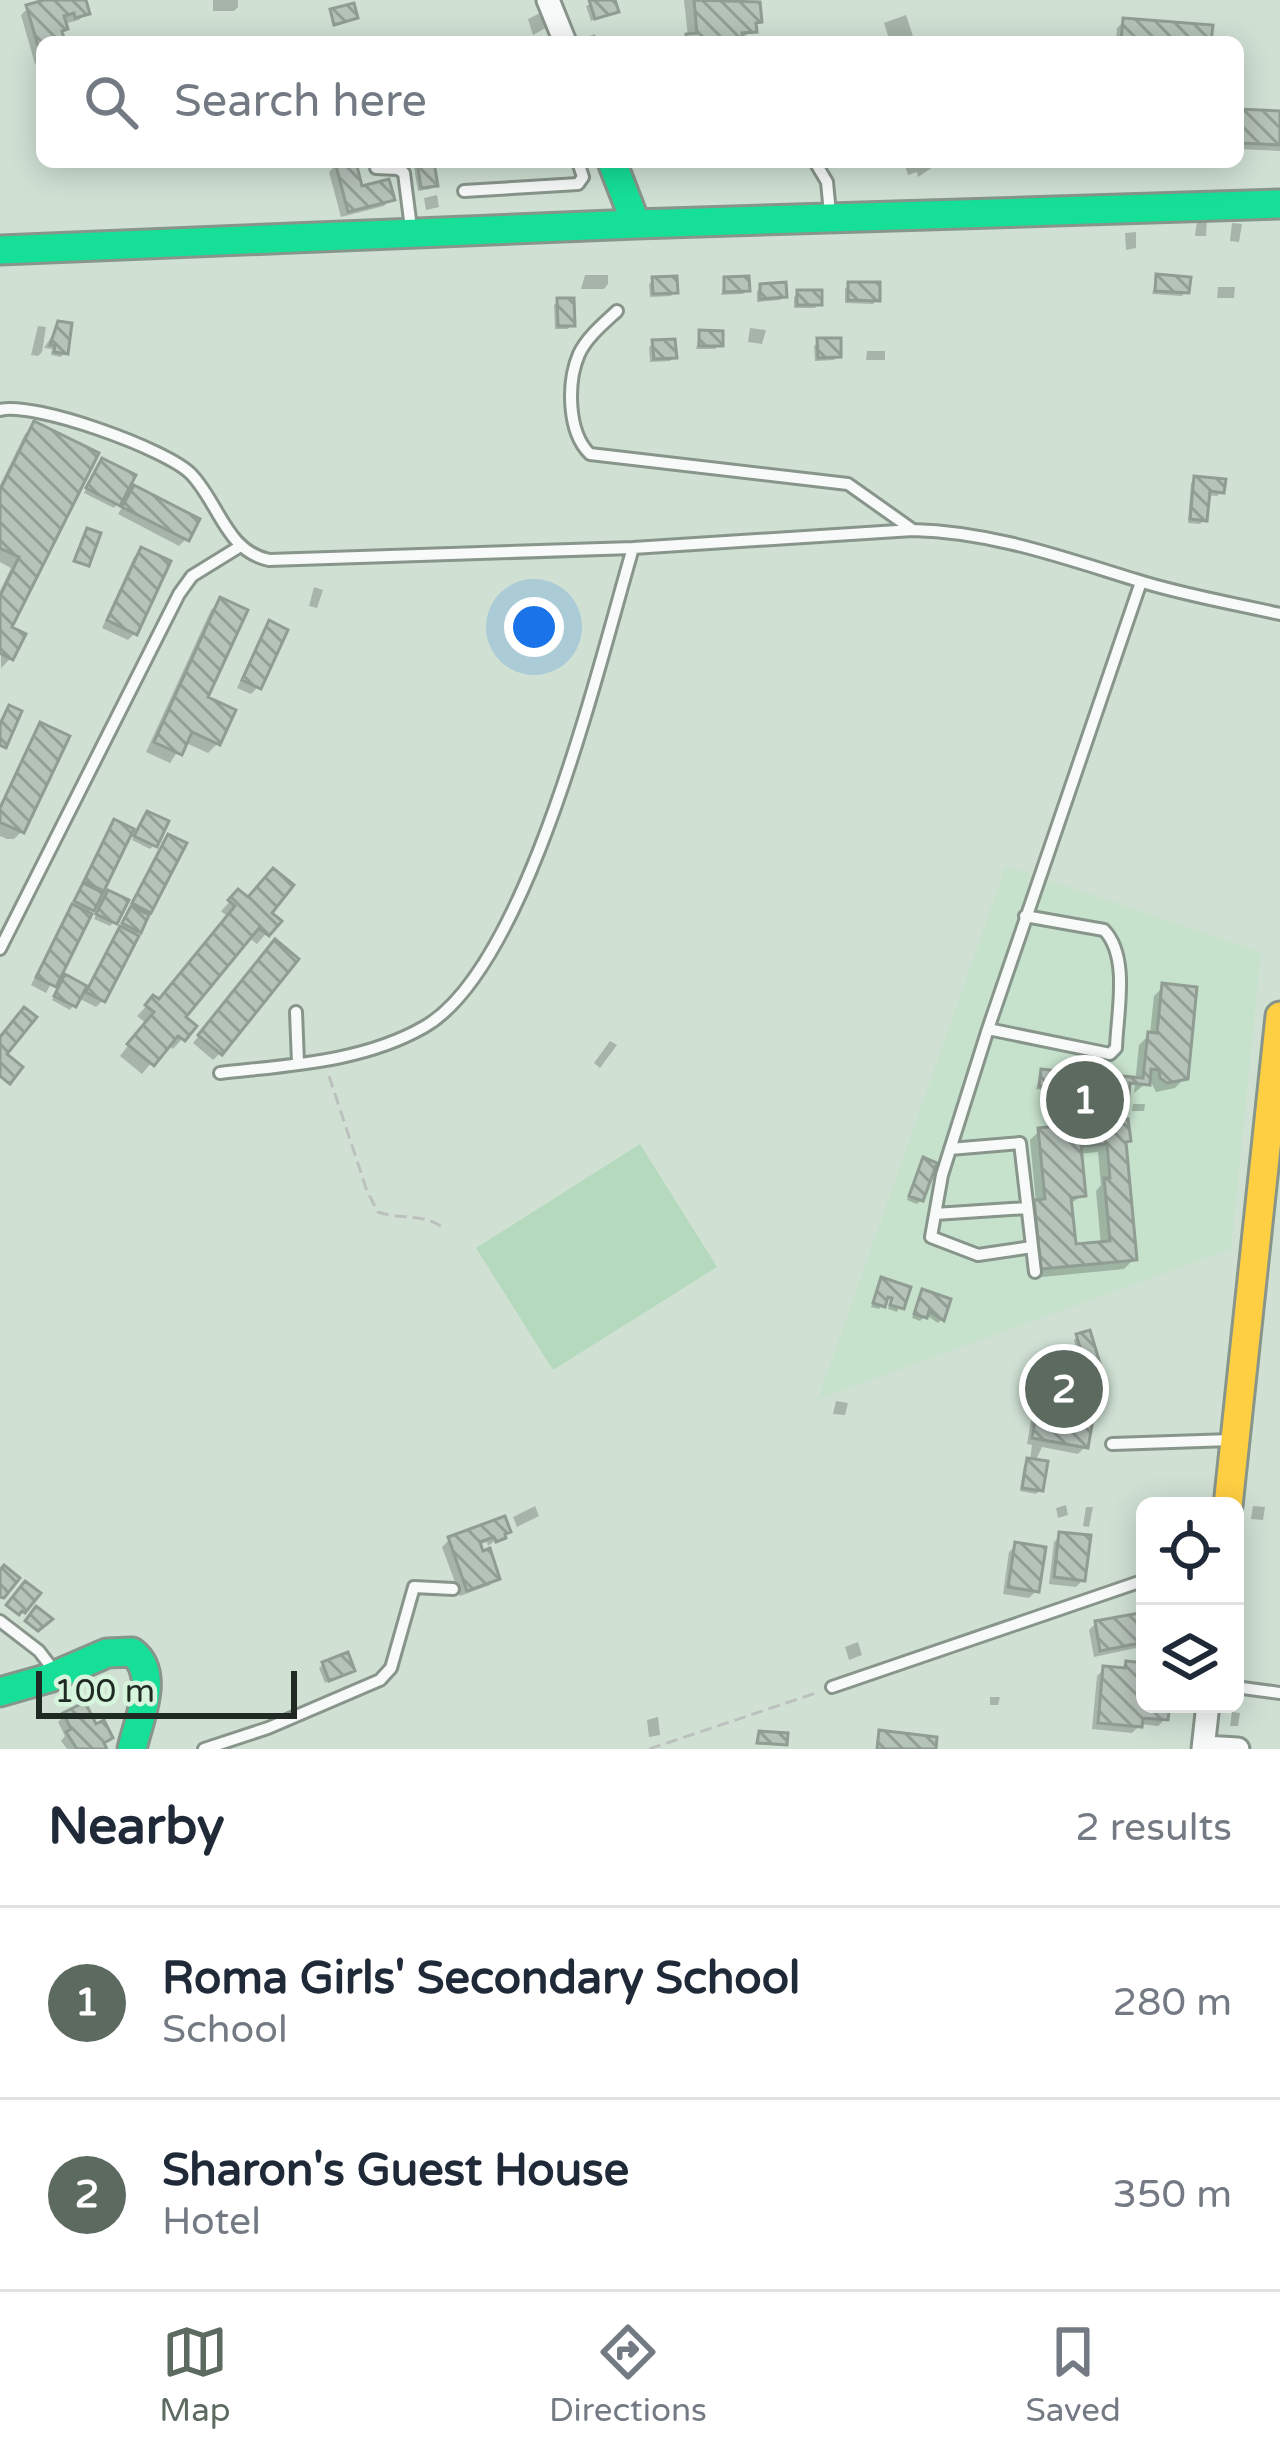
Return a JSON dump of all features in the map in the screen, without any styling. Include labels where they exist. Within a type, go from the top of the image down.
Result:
[{"type":"street","points":[[548,0],[563,36]]},
{"type":"street","points":[[614,168],[636,224]]},
{"type":"street","points":[[0,250],[1280,204]]},
{"type":"street","points":[[1229,1497],[1270,1209],[1280,1016]]},
{"type":"street","points":[[0,1692],[116,1650],[138,1657],[146,1674],[132,1749]]},
{"type":"street","points":[[1207,1713],[1203,1748],[1238,1749]]},
{"type":"lane","points":[[376,168],[404,173],[412,232]]},
{"type":"lane","points":[[464,191],[578,184],[583,177],[580,168]]},
{"type":"lane","points":[[819,168],[827,182],[831,217]]},
{"type":"lane","points":[[617,311],[579,353],[572,384],[576,434],[590,454],[848,484],[913,530]]},
{"type":"lane","points":[[0,410],[21,407],[171,458],[204,488],[239,547],[269,560],[633,548],[954,530],[1021,542],[1141,582],[1280,614]]},
{"type":"lane","points":[[0,949],[178,594],[192,576],[239,547]]},
{"type":"lane","points":[[220,1073],[367,1051],[428,1025],[451,1008],[486,962],[505,927],[552,814],[633,548]]},
{"type":"lane","points":[[1032,1247],[978,1255],[931,1237],[950,1149],[988,1029],[1141,582]]},
{"type":"lane","points":[[988,1029],[1109,1054],[1116,1048],[1119,954],[1113,939],[1104,930],[1025,916]]},
{"type":"lane","points":[[296,1012],[298,1063]]},
{"type":"lane","points":[[950,1149],[1020,1142],[1035,1272]]},
{"type":"lane","points":[[935,1214],[1027,1208]]},
{"type":"lane","points":[[1112,1444],[1234,1440]]},
{"type":"lane","points":[[832,1687],[1136,1583]]},
{"type":"lane","points":[[204,1749],[268,1728],[380,1680],[391,1668],[414,1587],[453,1589]]},
{"type":"lane","points":[[0,1621],[50,1662],[57,1675]]},
{"type":"lane","points":[[1244,1688],[1280,1694]]},
{"type":"path","points":[[327,1060],[378,1212],[395,1218],[431,1219],[443,1228]]},
{"type":"path","points":[[649,1749],[832,1687]]},
{"type":"shaded area","points":[[1006,866],[1261,952],[1231,1249],[818,1399]]},
{"type":"shaded area","points":[[640,1144],[717,1267],[553,1370],[476,1248]]},
{"type":"building","points":[[86,0],[90,14],[64,16],[68,29],[62,31],[63,36],[36,39],[26,5]]},
{"type":"building","points":[[589,0],[615,0],[619,12],[595,19]]},
{"type":"building","points":[[694,0],[760,2],[762,22],[756,23],[757,32],[686,36],[697,33]]},
{"type":"building","points":[[354,3],[358,18],[334,25],[330,9]]},
{"type":"building","points":[[1123,18],[1213,25],[1212,36],[1122,36]]},
{"type":"building","points":[[1244,109],[1280,111],[1280,145],[1244,143]]},
{"type":"building","points":[[337,168],[358,168],[362,186],[389,179],[395,200],[348,212]]},
{"type":"building","points":[[418,168],[435,168],[438,186],[421,188]]},
{"type":"building","points":[[1156,274],[1191,277],[1189,293],[1155,291]]},
{"type":"building","points":[[677,276],[678,293],[653,294],[652,277]]},
{"type":"building","points":[[749,276],[750,291],[724,292],[724,277]]},
{"type":"building","points":[[786,282],[787,297],[760,299],[760,284]]},
{"type":"building","points":[[848,282],[880,282],[880,301],[848,300]]},
{"type":"building","points":[[797,290],[822,290],[822,305],[797,305]]},
{"type":"building","points":[[557,298],[574,298],[575,326],[558,326]]},
{"type":"building","points":[[58,321],[72,323],[68,354],[54,352],[55,345],[50,345]]},
{"type":"building","points":[[699,330],[723,331],[723,346],[699,346]]},
{"type":"building","points":[[817,338],[841,338],[841,357],[818,358]]},
{"type":"building","points":[[675,339],[677,358],[654,359],[652,340]]},
{"type":"building","points":[[34,421],[99,453],[12,627],[26,634],[13,660],[0,653],[0,596],[19,557],[0,548],[0,490]]},
{"type":"building","points":[[102,458],[136,475],[120,506],[86,488]]},
{"type":"building","points":[[1194,476],[1226,479],[1224,493],[1210,491],[1207,521],[1190,519]]},
{"type":"building","points":[[134,485],[200,519],[189,541],[122,507]]},
{"type":"building","points":[[87,528],[101,533],[89,566],[74,561]]},
{"type":"building","points":[[141,547],[171,561],[137,635],[107,620]]},
{"type":"building","points":[[220,597],[248,610],[208,697],[236,710],[220,745],[192,732],[182,755],[154,742]]},
{"type":"building","points":[[269,620],[288,630],[261,689],[242,680]]},
{"type":"building","points":[[9,705],[22,711],[6,748],[0,745],[0,724]]},
{"type":"building","points":[[40,722],[70,736],[24,833],[0,822],[0,808]]},
{"type":"building","points":[[147,811],[169,821],[157,847],[134,836]]},
{"type":"building","points":[[114,819],[134,829],[104,891],[84,881]]},
{"type":"building","points":[[168,834],[187,843],[151,913],[132,903]]},
{"type":"building","points":[[273,868],[294,885],[272,913],[282,921],[269,936],[259,928],[186,1017],[197,1026],[185,1041],[178,1036],[154,1066],[127,1044],[154,1012],[145,1005],[153,995],[159,999],[235,906],[228,900],[238,889],[248,897]]},
{"type":"building","points":[[83,883],[103,893],[94,911],[74,901]]},
{"type":"building","points":[[108,890],[129,900],[117,924],[96,914]]},
{"type":"building","points":[[72,904],[92,914],[56,987],[36,977]]},
{"type":"building","points":[[131,906],[149,915],[141,933],[122,923]]},
{"type":"building","points":[[120,926],[139,936],[105,1002],[86,992]]},
{"type":"building","points":[[275,939],[299,959],[222,1055],[198,1035]]},
{"type":"building","points":[[65,974],[87,986],[76,1007],[54,996]]},
{"type":"building","points":[[1162,983],[1197,987],[1188,1079],[1167,1083],[1159,1070],[1151,1069],[1150,1085],[1130,1083],[1128,1105],[1091,1101],[1092,1093],[1077,1092],[1079,1072],[1143,1078],[1148,1032],[1157,1033]]},
{"type":"building","points":[[24,1007],[37,1017],[7,1054],[23,1067],[10,1084],[0,1076],[0,1037]]},
{"type":"building","points":[[1041,1069],[1067,1072],[1065,1089],[1039,1086]]},
{"type":"building","points":[[1128,1119],[1137,1260],[1041,1269],[1034,1200],[1045,1199],[1038,1128]],"holes":[[[1107,1144],[1110,1178],[1104,1178],[1110,1241],[1076,1244],[1071,1198],[1086,1196],[1081,1146]]]},
{"type":"building","points":[[923,1157],[937,1163],[923,1201],[909,1196]]},
{"type":"building","points":[[881,1277],[911,1287],[904,1309],[890,1305],[892,1298],[888,1297],[885,1307],[873,1303]]},
{"type":"building","points":[[922,1289],[951,1299],[944,1321],[929,1311],[927,1318],[914,1314]]},
{"type":"building","points":[[1090,1330],[1102,1370],[1088,1374],[1076,1334]]},
{"type":"building","points":[[1039,1398],[1073,1404],[1070,1420],[1092,1425],[1088,1448],[1032,1438]]},
{"type":"building","points":[[1027,1458],[1048,1461],[1043,1491],[1022,1488]]},
{"type":"building","points":[[505,1516],[511,1532],[506,1538],[480,1542],[483,1551],[490,1548],[500,1579],[467,1591],[448,1537]]},
{"type":"building","points":[[1059,1532],[1091,1535],[1085,1581],[1054,1577]]},
{"type":"building","points":[[1015,1542],[1046,1547],[1039,1592],[1008,1587]]},
{"type":"building","points":[[4,1565],[20,1578],[4,1598],[0,1597],[0,1570]]},
{"type":"building","points":[[25,1581],[41,1593],[19,1615],[6,1605]]},
{"type":"building","points":[[36,1606],[53,1619],[38,1631],[25,1621]]},
{"type":"building","points":[[1136,1614],[1136,1644],[1100,1651],[1095,1621]]},
{"type":"building","points":[[348,1652],[355,1671],[329,1681],[322,1662]]},
{"type":"building","points":[[1126,1661],[1136,1662],[1136,1713],[1169,1713],[1168,1720],[1143,1718],[1142,1727],[1098,1723],[1103,1666],[1125,1668]]},
{"type":"building","points":[[85,1702],[96,1724],[104,1720],[113,1738],[104,1743],[107,1749],[77,1749],[66,1732],[71,1729],[63,1713]]},
{"type":"building","points":[[879,1730],[937,1737],[936,1749],[877,1749]]},
{"type":"building","points":[[759,1731],[788,1733],[787,1745],[757,1743]]},
{"type":"traffic: fast","points":[[614,168],[636,224],[1280,204]]},
{"type":"traffic: fast","points":[[0,250],[636,224]]},
{"type":"traffic: fast","points":[[0,1692],[49,1678],[107,1653],[132,1652],[141,1661],[146,1685],[132,1749]]},
{"type":"traffic: slow","points":[[1229,1497],[1280,1016]]},
{"type":"place","name":"Roma Girls' Secondary School","points":[[1085,1100]]},
{"type":"place","name":"Sharon's Guest House","points":[[1064,1389]]}]
